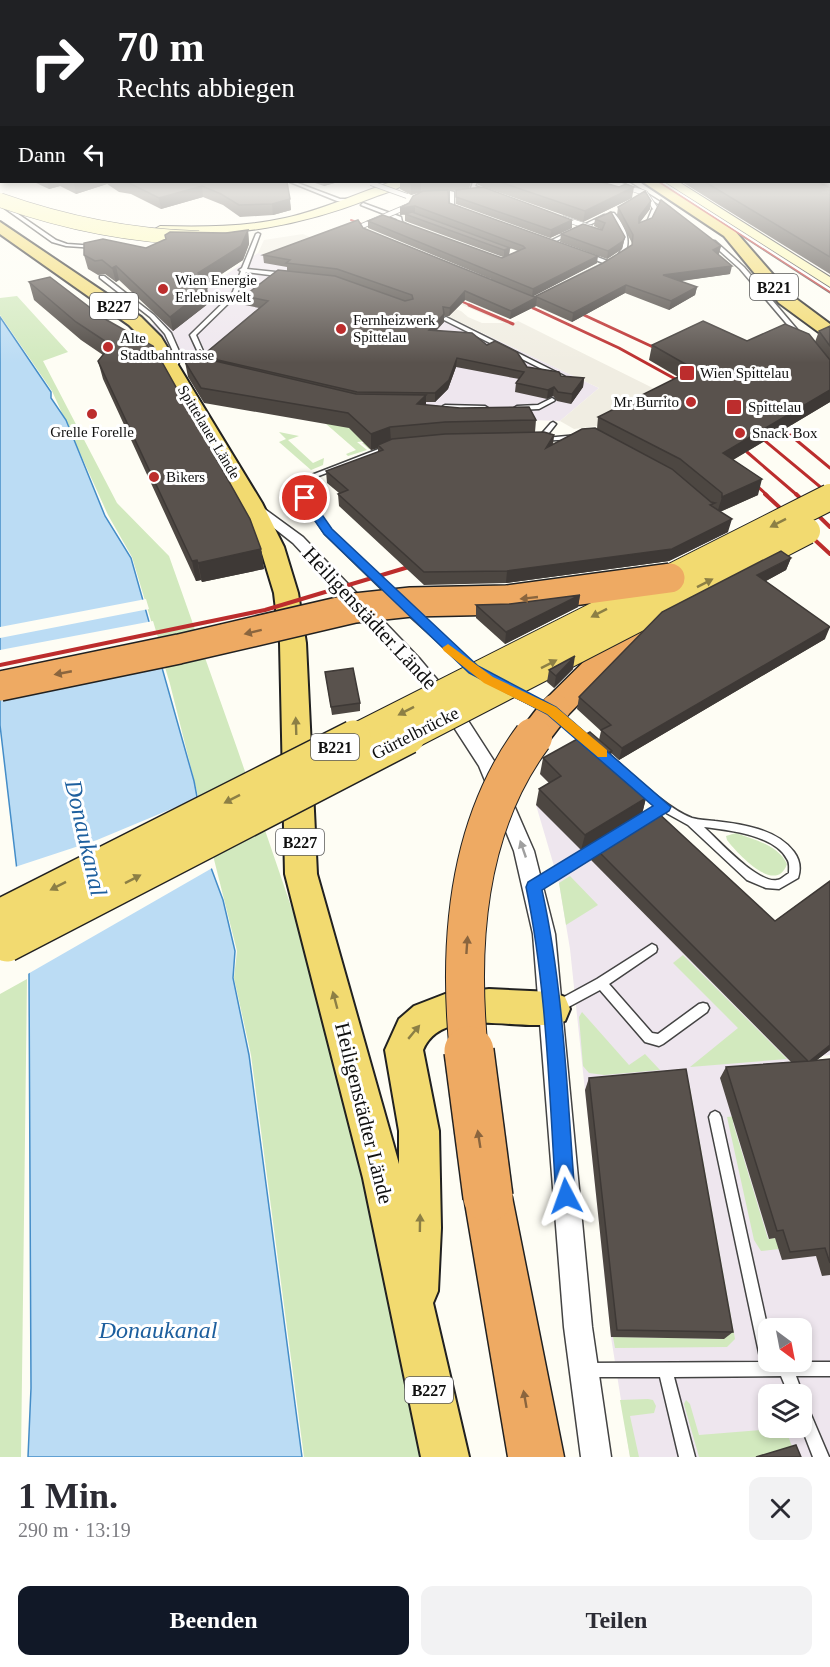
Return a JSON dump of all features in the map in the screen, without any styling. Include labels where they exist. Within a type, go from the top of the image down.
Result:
[{"type":"highway","points":[[0,686],[179,650],[355,608],[411,602],[662,594]]},
{"type":"highway","points":[[536,1457],[488,1197],[472,1095],[466,1021],[466,953],[478,856],[490,818],[510,773],[531,738],[662,594]]},
{"type":"main road","name":"Spittelauer Lände","points":[[0,227],[135,321],[155,341],[251,503]]},
{"type":"main road","points":[[96,227],[168,238],[228,238],[295,227]]},
{"type":"main road","points":[[135,227],[217,231],[249,227]]},
{"type":"main road","name":"B221","points":[[720,227],[729,233],[785,299],[829,331]]},
{"type":"main road","points":[[735,227],[828,292]]},
{"type":"main road","points":[[729,233],[828,292]]},
{"type":"main road","name":"Gürtelbrücke","points":[[0,948],[662,594],[830,497]]},
{"type":"main road","name":"Heiligenstädter Lände","points":[[251,503],[272,547],[286,593],[293,643],[302,874],[382,1178],[445,1457]]},
{"type":"main road","name":"Gürtelbrücke","points":[[0,916],[662,594],[830,519]]},
{"type":"main road","points":[[414,1323],[420,1228],[419,1131],[404,1050],[406,1040],[430,1017],[453,1007],[552,1009]]},
{"type":"street","name":"Heiligenstädter Lände","points":[[251,503],[298,540],[413,662],[455,715],[498,787],[524,851],[544,934],[552,1009],[567,1220],[596,1457]]},
{"type":"lane","points":[[363,227],[366,233]]},
{"type":"lane","points":[[411,227],[416,229]]},
{"type":"lane","points":[[550,242],[582,227]]},
{"type":"lane","points":[[587,227],[599,231]]},
{"type":"lane","points":[[599,268],[626,251],[627,244],[620,227]]},
{"type":"lane","points":[[730,227],[828,292]]},
{"type":"lane","points":[[38,228],[54,241],[66,245],[99,248]]},
{"type":"lane","points":[[208,367],[199,353],[193,335],[234,295],[258,234]]},
{"type":"lane","points":[[539,238],[560,245]]},
{"type":"lane","points":[[708,238],[742,268],[802,339]]},
{"type":"lane","points":[[579,252],[608,263]]},
{"type":"lane","points":[[242,270],[292,275]]},
{"type":"lane","points":[[102,277],[131,298],[168,333],[179,358],[172,369]]},
{"type":"lane","points":[[446,319],[550,370],[562,377],[563,382]]},
{"type":"lane","points":[[509,408],[539,407],[552,400]]},
{"type":"lane","points":[[437,407],[492,408]]},
{"type":"lane","points":[[539,440],[553,424]]},
{"type":"lane","points":[[528,440],[584,436]]},
{"type":"lane","points":[[401,445],[380,449],[294,483],[328,532],[458,656],[489,680],[552,711],[664,807],[691,822],[759,882],[779,885],[794,875],[794,860],[779,843],[738,828],[691,822]]},
{"type":"lane","points":[[650,815],[664,807]]},
{"type":"lane","points":[[534,887],[611,839]]},
{"type":"lane","points":[[552,1009],[601,983],[652,949]]},
{"type":"lane","points":[[601,983],[649,1038],[659,1040],[703,1008]]},
{"type":"lane","points":[[715,1117],[759,1318]]},
{"type":"lane","points":[[584,1370],[758,1364]]},
{"type":"lane","points":[[665,1368],[687,1457]]},
{"type":"lane","points":[[812,1369],[830,1368]]},
{"type":"lane","points":[[812,1435],[821,1457]]},
{"type":"shaded area","points":[[303,234],[511,324],[518,321],[675,399],[605,425],[574,429],[560,421],[599,388],[440,313],[295,260],[258,253],[264,240]],"holes":[[[435,293],[504,323],[482,323],[468,317],[461,311],[445,305]]]},
{"type":"shaded area","points":[[258,253],[295,260],[440,313],[599,388],[560,421],[420,416],[206,382],[150,326]]},
{"type":"shaded area","points":[[578,754],[616,822],[634,839],[830,991],[830,1055],[788,1059],[793,1072],[830,1069],[830,1457],[630,1457],[611,1337],[570,949],[559,883],[536,805],[558,792],[540,774]]},
{"type":"green space","points":[[17,296],[68,352],[43,361],[117,503],[169,556],[238,751],[295,918],[352,1132],[423,1457],[304,1457],[251,1055],[234,978],[237,951],[170,684],[132,557],[108,515],[52,391],[0,315],[0,298]]},
{"type":"green space","points":[[325,423],[350,427],[384,444],[369,449],[362,443],[369,441],[357,442],[367,450],[348,456],[346,454],[356,450]]},
{"type":"green space","points":[[279,432],[299,436],[288,440],[313,463],[324,458],[323,465],[311,470],[279,442],[286,439]]},
{"type":"green space","points":[[736,833],[765,844],[778,852],[787,864],[782,873],[774,876],[766,874],[747,862],[727,840],[726,836]]},
{"type":"green space","points":[[570,876],[598,905],[566,925],[559,883]]},
{"type":"green space","points":[[683,955],[787,1059],[690,1067],[738,1028],[673,963]]},
{"type":"green space","points":[[27,979],[21,1457],[0,1457],[0,994]]},
{"type":"green space","points":[[582,1012],[629,1065],[645,1054],[660,1070],[604,1075],[589,1073],[583,1066],[579,1017]]},
{"type":"green space","points":[[679,1082],[689,1082],[735,1339],[727,1347],[615,1348],[613,1337],[724,1339]]},
{"type":"green space","points":[[738,1116],[733,1123],[768,1239],[775,1238],[779,1249],[761,1251],[754,1240],[727,1117]]},
{"type":"green space","points":[[620,1400],[653,1400],[656,1406],[654,1413],[630,1416],[639,1457],[630,1457]]},
{"type":"green space","points":[[686,1400],[690,1404],[699,1435],[758,1430],[758,1438],[789,1438],[796,1457],[699,1457],[684,1404]]},
{"type":"water","name":"Donaukanal","points":[[0,317],[51,392],[51,398],[66,420],[105,516],[131,558],[194,781],[210,865],[223,900],[235,951],[233,978],[249,1055],[302,1457],[28,1457],[31,1388],[29,973],[0,725]]},
{"type":"pier","points":[[146,599],[149,609],[0,638],[0,627]]},
{"type":"pier","points":[[153,621],[159,641],[0,671],[0,650]]},
{"type":"pier","points":[[200,797],[214,867],[26,975],[15,867],[97,840]]},
{"type":"building","points":[[339,227],[362,227],[534,297],[603,263],[632,245],[633,235],[629,227],[696,227],[721,246],[713,250],[732,266],[663,275],[697,287],[671,301],[626,285],[573,313],[537,297],[511,311],[465,291],[450,308],[443,307],[444,314],[429,330],[472,333],[487,345],[495,341],[517,352],[527,367],[559,372],[561,376],[584,378],[572,394],[558,392],[554,387],[548,390],[516,383],[524,372],[457,358],[449,380],[435,393],[357,392],[218,360],[208,351],[268,301],[244,296],[278,270],[335,276],[405,301],[413,299],[412,295],[337,269],[286,263],[290,260],[263,255]]},
{"type":"building","points":[[383,227],[416,227],[502,258],[525,248],[472,227],[516,227],[598,256],[533,289]]},
{"type":"building","points":[[441,227],[453,227],[510,248],[504,250]]},
{"type":"building","points":[[542,227],[557,227],[551,230]]},
{"type":"building","points":[[576,227],[592,227],[602,230],[603,227],[619,227],[625,237],[623,241],[608,251],[561,234]]},
{"type":"building","points":[[780,227],[830,227],[830,257]]},
{"type":"building","name":"Wien Energie Erlebniswelt","points":[[248,230],[241,246],[198,273],[207,288],[170,317],[116,266],[112,268],[102,260],[95,261],[84,255],[84,243],[103,239],[146,248],[166,239],[165,235],[170,232],[226,233]]},
{"type":"building","points":[[50,277],[105,319],[153,346],[250,519],[261,549],[198,563],[197,560],[192,561],[98,361],[111,345],[76,322],[29,282]]},
{"type":"building","name":"Spittelau","points":[[703,321],[747,341],[785,324],[809,334],[830,360],[830,390],[723,453],[762,479],[722,497],[722,493],[680,459],[598,417],[694,369],[652,345]]},
{"type":"building","points":[[830,326],[830,346],[819,331]]},
{"type":"building","points":[[200,350],[211,360],[356,394],[426,395],[417,404],[460,408],[529,407],[536,420],[445,422],[390,427],[371,434],[348,413],[201,388],[185,362]]},
{"type":"building","points":[[595,428],[672,469],[715,503],[710,505],[732,519],[672,549],[507,571],[424,572],[338,494],[348,490],[326,471],[383,450],[378,445],[392,439],[445,434],[544,432],[554,435],[546,448],[582,429]]},
{"type":"building","points":[[781,551],[791,558],[757,575],[830,627],[622,748],[601,730],[611,725],[579,697],[662,612]]},
{"type":"building","points":[[580,595],[506,632],[476,605],[510,604]]},
{"type":"building","points":[[575,656],[556,676],[549,670]]},
{"type":"building","points":[[353,668],[360,703],[331,707],[325,672]]},
{"type":"building","points":[[590,732],[612,751],[602,757],[646,798],[585,835],[539,789],[561,776],[543,758]]},
{"type":"building","points":[[655,810],[775,921],[830,881],[830,1045],[810,1061],[830,1059],[830,1263],[825,1248],[790,1252],[783,1230],[777,1231],[726,1067],[808,1061],[594,847]]},
{"type":"building","points":[[686,1069],[733,1332],[617,1330],[589,1078]]},
{"type":"building","points":[[796,1445],[801,1457],[756,1457]]},
{"type":"tram line","points":[[729,227],[830,292]]},
{"type":"railway","points":[[447,295],[472,306]]},
{"type":"railway","points":[[469,305],[513,324]]},
{"type":"railway","points":[[533,308],[619,348],[688,386]]},
{"type":"railway","points":[[571,309],[666,353]]},
{"type":"railway","points":[[772,420],[830,468]]},
{"type":"railway","points":[[752,430],[830,495]]},
{"type":"railway","points":[[747,452],[797,495]]},
{"type":"railway","points":[[747,477],[767,495]]},
{"type":"railway","points":[[765,494],[830,554]]},
{"type":"railway","points":[[796,494],[830,527]]},
{"type":"railway","points":[[0,665],[265,610],[422,563]]},
{"type":"slow traffic","points":[[448,648],[473,670],[489,680],[552,711],[602,754]]},
{"type":"place","name":"Wien Energie Erlebniswelt","points":[[163,289]]},
{"type":"place","name":"Fernheizwerk Spittelau","points":[[341,329]]},
{"type":"place","name":"Alte Stadtbahntrasse","points":[[108,347]]},
{"type":"place","name":"Wien Spittelau","points":[[687,373]]},
{"type":"place","name":"Mr Burrito","points":[[691,402]]},
{"type":"place","name":"Spittelau","points":[[734,407]]},
{"type":"place","name":"Grelle Forelle","points":[[92,414]]},
{"type":"place","name":"Snack Box","points":[[740,433]]},
{"type":"place","name":"Bikers","points":[[154,477]]},
{"type":"route","points":[[305,498],[328,532],[473,670],[552,711],[664,807],[534,887],[544,934],[552,1009],[566,1196]]}]
